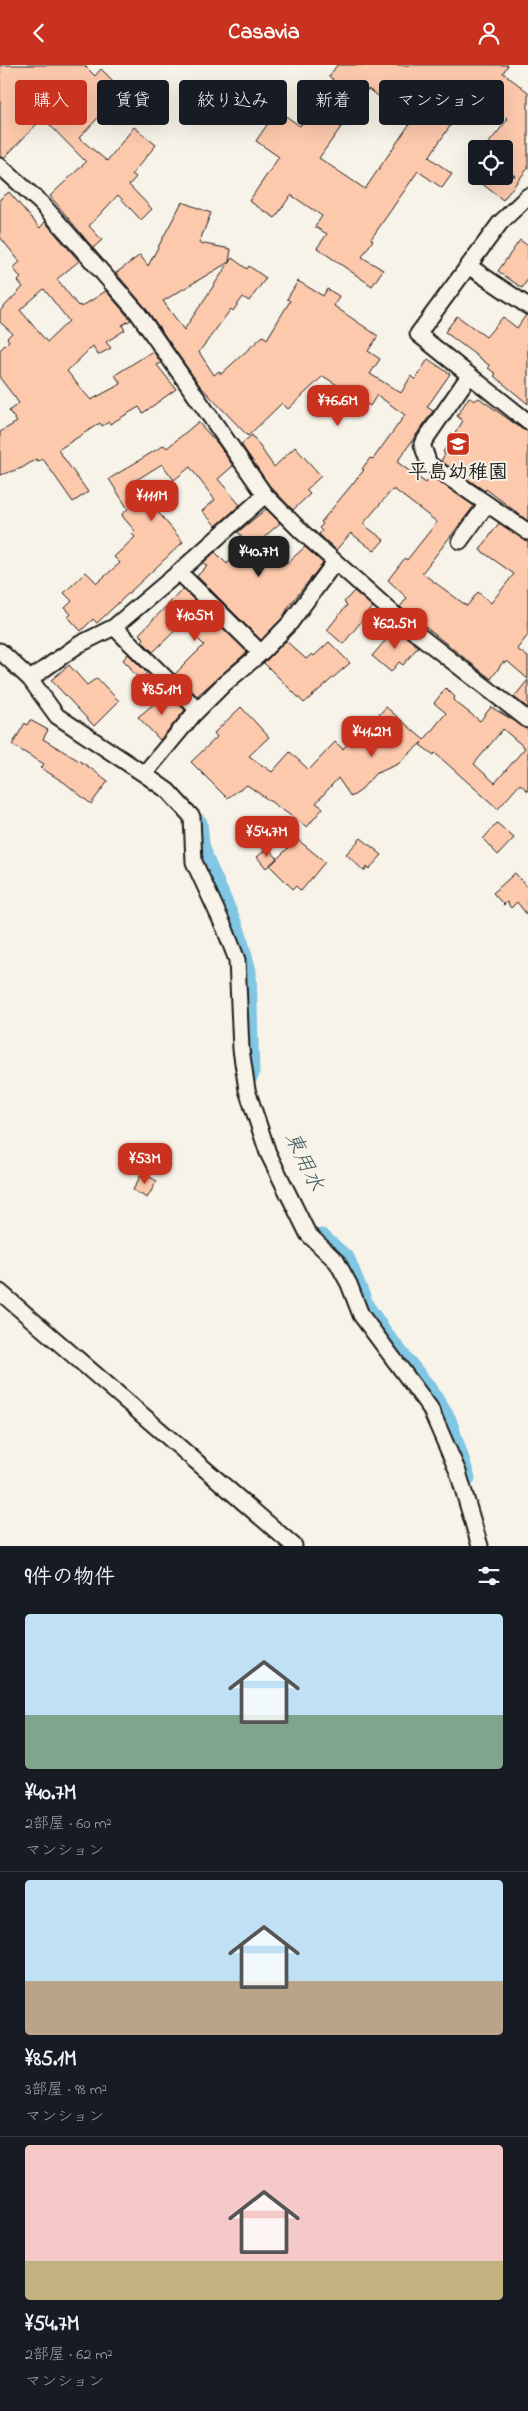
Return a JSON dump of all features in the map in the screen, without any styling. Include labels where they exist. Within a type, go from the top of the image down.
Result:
[{"type":"street","points":[[0,166],[42,204],[137,312],[265,495],[335,562],[412,630],[528,720]]},
{"type":"street","points":[[528,196],[500,223],[470,267],[418,335],[528,422]]},
{"type":"street","points":[[470,267],[528,306]]},
{"type":"street","points":[[469,376],[422,444],[429,465],[528,532]]},
{"type":"street","points":[[30,679],[78,645],[114,627],[265,495]]},
{"type":"street","points":[[460,541],[487,504]]},
{"type":"street","points":[[144,774],[198,710],[223,685],[261,653],[290,623],[335,562]]},
{"type":"street","points":[[179,572],[261,653]]},
{"type":"street","points":[[114,627],[198,710]]},
{"type":"street","points":[[0,651],[30,679],[56,715],[168,791],[192,817],[194,862],[226,929],[237,960],[241,1049],[247,1090],[268,1153],[308,1234],[337,1262],[349,1284],[361,1315],[377,1340],[430,1408],[458,1472],[480,1546]]},
{"type":"street","points":[[0,1292],[294,1546]]},
{"type":"building","points":[[0,65],[84,65],[95,76],[101,69],[112,80],[97,80],[97,119],[79,138],[107,161],[134,127],[156,145],[132,174],[136,177],[129,185],[152,209],[141,220],[118,195],[89,226],[102,240],[93,248],[50,196],[86,162],[50,125],[87,125],[87,80],[15,80],[15,125],[36,125],[4,158],[0,157]]},
{"type":"building","points":[[337,65],[508,65],[503,73],[528,92],[528,168],[503,200],[484,185],[513,185],[513,176],[515,176],[513,175],[513,140],[491,140],[508,119],[504,116],[504,80],[379,80],[379,96],[369,90],[369,80],[333,79],[329,77]]},
{"type":"building","points":[[287,117],[300,126],[342,125],[319,158],[365,189],[409,125],[451,125],[429,157],[452,174],[442,188],[418,171],[371,239],[373,240],[362,257],[383,270],[372,286],[317,248],[327,234],[315,227],[322,216],[291,195],[275,218],[249,201],[279,157],[256,141],[267,125],[287,125]]},
{"type":"building","points":[[9,192],[40,228],[45,222],[79,261],[57,279],[78,306],[80,305],[81,307],[106,291],[131,320],[122,325],[125,330],[106,342],[111,348],[98,355],[93,346],[67,371],[91,400],[121,384],[115,375],[153,351],[161,363],[157,365],[176,389],[143,413],[139,407],[110,424],[109,422],[102,426],[100,423],[58,450],[88,492],[73,502],[43,459],[38,461],[36,459],[22,468],[0,475],[0,432],[17,422],[9,411],[19,403],[0,378],[0,350],[9,341],[7,338],[12,333],[0,322],[0,311],[23,287],[18,281],[21,278],[13,268],[20,262],[0,237],[0,199]],"holes":[[[44,289],[69,321],[47,342],[20,310]]]},
{"type":"building","points":[[182,202],[211,213],[199,243],[231,249],[229,262],[163,301],[184,330],[232,258],[247,269],[249,266],[266,278],[249,301],[243,297],[233,311],[231,309],[199,352],[214,375],[219,371],[221,374],[263,336],[267,339],[290,301],[287,299],[298,281],[323,296],[327,289],[339,296],[334,306],[378,336],[368,351],[380,359],[370,374],[401,393],[411,376],[415,380],[428,359],[450,374],[427,407],[433,411],[397,462],[426,483],[431,476],[474,506],[422,573],[467,606],[478,592],[491,603],[514,574],[480,550],[499,523],[528,541],[528,635],[517,649],[528,657],[528,679],[507,661],[503,662],[491,679],[400,607],[407,598],[388,580],[405,558],[407,560],[437,522],[395,490],[392,490],[363,524],[384,540],[374,551],[351,533],[336,550],[319,534],[322,531],[319,528],[323,524],[321,522],[364,470],[362,469],[370,458],[373,459],[405,415],[377,395],[370,406],[323,376],[288,409],[282,403],[248,436],[200,386],[145,307],[116,273],[140,255],[148,266]]},
{"type":"building","points":[[520,240],[528,246],[528,279],[522,288],[498,271]]},
{"type":"building","points":[[526,315],[528,315],[528,404],[494,376],[496,374],[488,368],[489,365],[445,332],[457,316],[486,337],[503,317],[517,328]]},
{"type":"building","points":[[469,397],[474,401],[479,398],[522,429],[528,431],[528,521],[486,489],[485,491],[441,461],[445,454],[443,452],[463,421],[457,416]]},
{"type":"building","points":[[198,422],[218,444],[233,466],[218,479],[240,505],[216,526],[202,511],[215,500],[190,467],[174,480],[162,464],[133,482],[183,542],[97,623],[93,619],[81,631],[68,617],[71,614],[65,608],[72,601],[64,593],[86,572],[97,583],[120,563],[114,557],[135,537],[132,534],[135,531],[122,514],[128,509],[109,479],[164,445],[167,448]]},
{"type":"building","points":[[252,435],[274,467],[295,447],[321,476],[306,490],[310,494],[293,510],[269,485],[241,444]]},
{"type":"building","points":[[266,509],[280,523],[261,540],[287,563],[305,547],[323,563],[289,606],[283,617],[261,640],[197,576],[207,566],[203,563],[215,552],[227,564],[246,542],[238,532]]},
{"type":"building","points":[[183,589],[247,652],[197,696],[175,674],[204,645],[182,624],[153,652],[142,641],[144,639],[139,634]]},
{"type":"building","points":[[354,591],[373,607],[343,644],[327,630],[347,605],[344,602]]},
{"type":"building","points":[[396,628],[418,647],[403,665],[399,662],[391,672],[372,656]]},
{"type":"building","points":[[286,641],[306,659],[312,654],[314,656],[329,642],[350,663],[304,703],[264,663]]},
{"type":"building","points":[[128,654],[147,673],[141,680],[123,660]]},
{"type":"building","points":[[69,665],[87,685],[97,678],[119,701],[94,726],[51,680]]},
{"type":"building","points":[[528,680],[528,708],[514,697]]},
{"type":"building","points":[[446,688],[455,697],[453,700],[480,721],[491,707],[528,729],[528,791],[520,784],[498,809],[435,753],[434,755],[420,745],[422,742],[398,764],[375,774],[359,792],[351,797],[338,778],[316,803],[323,808],[307,827],[247,785],[227,798],[191,762],[217,737],[214,733],[241,707],[269,737],[249,756],[272,772],[290,752],[309,770],[335,742],[343,749],[360,729],[364,732],[386,707],[424,740],[446,713],[434,703]],"holes":[[[503,729],[525,748],[495,783],[474,764]]]},
{"type":"building","points":[[167,693],[185,710],[160,740],[138,717]]},
{"type":"building","points":[[30,720],[48,730],[43,739],[108,781],[91,804],[65,783],[41,768],[44,764],[12,745],[25,723],[27,725]]},
{"type":"building","points":[[497,823],[514,838],[498,855],[483,839]]},
{"type":"building","points":[[361,838],[382,855],[369,869],[367,867],[364,871],[346,854]]},
{"type":"building","points":[[297,839],[325,862],[301,891],[296,886],[293,889],[270,866]]},
{"type":"building","points":[[268,848],[277,858],[266,868],[257,857]]},
{"type":"building","points":[[515,873],[528,888],[528,916],[517,902],[511,908],[507,902],[504,905],[493,893]]},
{"type":"building","points":[[142,1173],[157,1181],[147,1198],[133,1190]]},
{"type":"waterway","name":"東用水","points":[[198,823],[200,844],[205,861],[236,931],[247,971],[250,1074]]},
{"type":"waterway","name":"東用水","points":[[321,1238],[346,1260],[365,1307],[385,1336],[429,1391],[447,1420],[466,1478]]},
{"type":"place","name":"平島幼稚園","points":[[458,444]]}]
